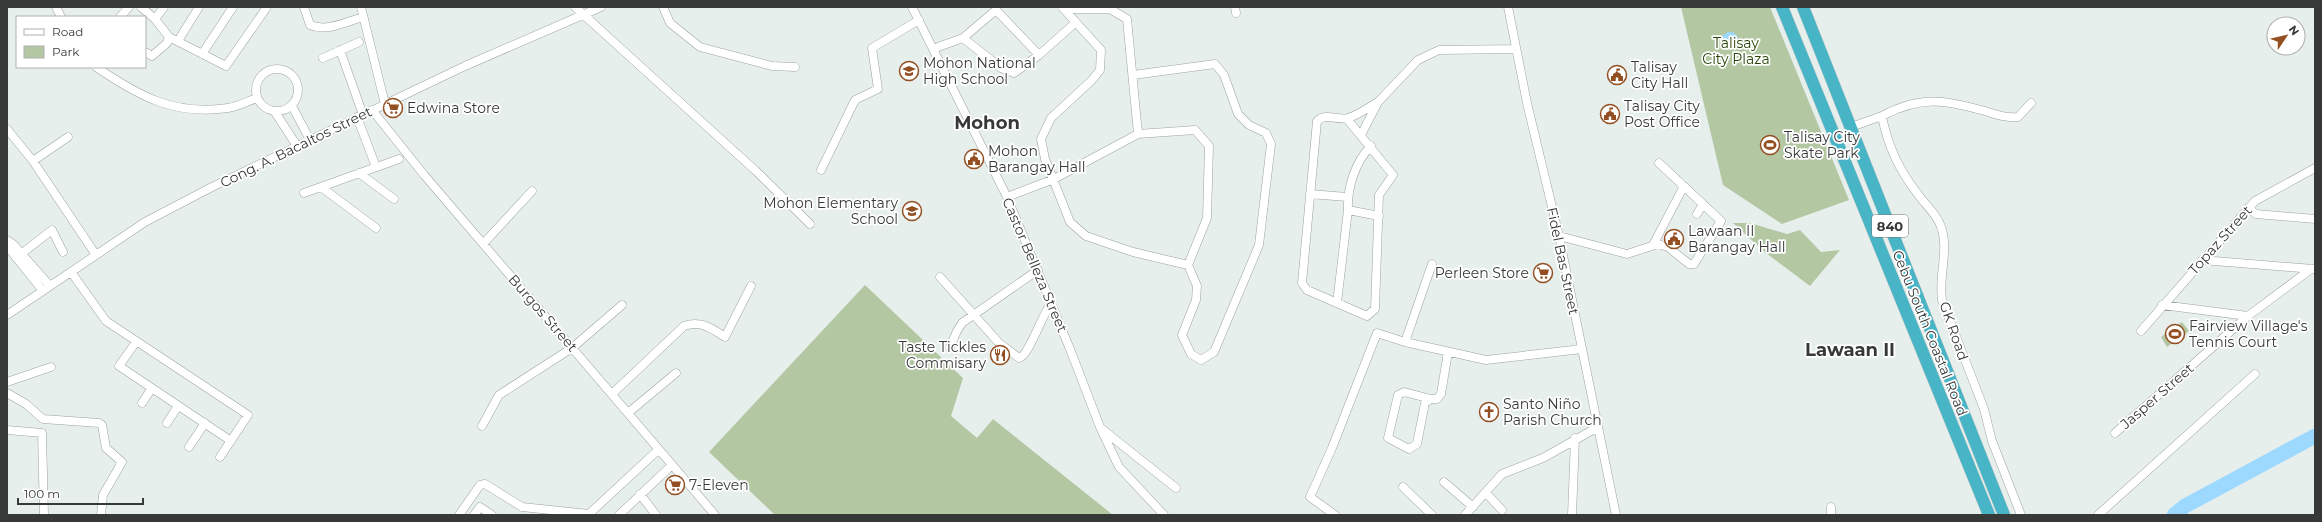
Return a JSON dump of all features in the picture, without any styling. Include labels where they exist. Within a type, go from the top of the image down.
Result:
[{"type":"highway","name":"Cebu South Coastal Road","points":[[1782,7],[1988,515]]},
{"type":"highway","name":"Cebu South Coastal Road","points":[[1803,7],[2004,515]]},
{"type":"street","points":[[56,7],[60,16]]},
{"type":"street","points":[[121,16],[129,7]]},
{"type":"street","points":[[141,7],[155,19],[169,37],[226,66],[267,7]]},
{"type":"street","points":[[155,19],[164,7]]},
{"type":"street","points":[[178,41],[199,7]]},
{"type":"street","points":[[202,54],[233,7]]},
{"type":"street","points":[[304,7],[310,25],[317,28],[329,27],[363,17]]},
{"type":"street","points":[[361,7],[385,104]]},
{"type":"street","points":[[575,7],[756,170],[810,224]]},
{"type":"street","name":"Cong. A. Bacaltos Street","points":[[7,315],[145,222],[297,146],[465,66],[601,7]]},
{"type":"street","points":[[663,7],[670,23],[700,47],[772,66],[796,67]]},
{"type":"street","name":"Castor Belleza Street","points":[[912,7],[1007,197],[1038,270],[1100,427],[1118,467],[1164,515]]},
{"type":"street","name":"Fidel Bas Street","points":[[1508,7],[1516,49],[1559,236],[1616,515]]},
{"type":"street","points":[[1063,8],[1101,50],[1100,70],[1092,80],[1051,118],[1041,139],[1045,158],[1070,222],[1086,236],[1133,252],[1188,264]]},
{"type":"street","points":[[1063,8],[1110,9],[1127,19],[1138,134]]},
{"type":"street","points":[[938,47],[963,38],[996,10],[1039,55]]},
{"type":"street","points":[[821,170],[855,100],[878,89],[872,48],[919,20]]},
{"type":"street","points":[[963,38],[1009,72],[1018,71],[1039,55],[1075,23]]},
{"type":"street","points":[[146,53],[152,56],[167,43],[169,37]]},
{"type":"street","points":[[323,58],[359,42]]},
{"type":"street","points":[[1361,135],[1378,102],[1418,60],[1435,52],[1452,49],[1516,49]]},
{"type":"street","points":[[340,50],[376,167]]},
{"type":"street","points":[[1007,197],[1054,179],[1138,134],[1195,130],[1209,146],[1207,218],[1188,264],[1197,286],[1196,300],[1182,335],[1191,354],[1201,360],[1214,352],[1259,245],[1271,144],[1266,133],[1248,125],[1238,114],[1224,75],[1215,64],[1133,75]]},
{"type":"street","points":[[97,68],[116,82],[153,102],[180,108],[228,108],[257,98]]},
{"type":"street","points":[[275,68],[284,69],[294,77],[299,89],[296,101],[292,106],[284,111],[275,112],[267,110],[257,98],[257,82],[261,75],[275,68]]},
{"type":"street","points":[[1851,127],[1882,116],[1900,106],[1926,100],[1953,102],[1997,116],[2013,117],[2018,117],[2031,103]]},
{"type":"street","points":[[1347,119],[1371,146],[1393,175],[1379,195],[1380,216],[1374,311],[1365,316],[1307,290],[1302,283],[1317,121],[1320,118],[1333,117],[1347,119],[1378,102]]},
{"type":"street","points":[[292,106],[310,140]]},
{"type":"street","name":"Burgos Street","points":[[372,110],[483,244],[715,515]]},
{"type":"street","points":[[275,112],[297,146]]},
{"type":"street","name":"GK Road","points":[[1882,116],[1886,138],[1900,166],[1912,187],[1939,221],[1944,236],[1940,288],[1942,300],[1984,409],[1992,441],[2021,515]]},
{"type":"street","points":[[7,129],[33,161],[96,254]]},
{"type":"street","points":[[33,161],[68,137]]},
{"type":"street","points":[[1337,303],[1348,210],[1347,197],[1357,164],[1371,146]]},
{"type":"street","points":[[304,193],[399,159]]},
{"type":"street","points":[[1559,236],[1627,254],[1654,243],[1668,247],[1689,264],[1694,264],[1721,221],[1659,163]]},
{"type":"street","name":"Topaz Street","points":[[2141,331],[2162,305],[2255,201],[2315,168]]},
{"type":"street","points":[[359,173],[394,199]]},
{"type":"street","points":[[1654,243],[1684,186]]},
{"type":"street","points":[[321,187],[376,228]]},
{"type":"street","points":[[483,244],[532,191]]},
{"type":"street","points":[[1310,194],[1347,197]]},
{"type":"street","points":[[1697,214],[1703,204]]},
{"type":"street","points":[[2248,208],[2256,214],[2315,219]]},
{"type":"street","points":[[1348,210],[1380,216]]},
{"type":"street","points":[[19,256],[52,230],[64,252]]},
{"type":"street","points":[[7,240],[46,289]]},
{"type":"street","points":[[7,246],[19,256]]},
{"type":"street","points":[[2202,260],[2313,269]]},
{"type":"street","points":[[1405,342],[1432,264]]},
{"type":"street","name":"Jasper Street","points":[[2115,433],[2248,316],[2313,269]]},
{"type":"street","points":[[950,347],[956,331],[962,323],[1038,270]]},
{"type":"street","points":[[71,272],[106,322],[248,415],[220,457]]},
{"type":"street","points":[[940,277],[1000,343],[1013,356],[1020,358],[1051,304]]},
{"type":"street","points":[[612,394],[684,326],[695,322],[706,325],[725,337],[751,286]]},
{"type":"street","points":[[482,426],[499,396],[572,348],[622,305]]},
{"type":"street","points":[[2162,305],[2248,316]]},
{"type":"street","points":[[1335,515],[1310,497],[1332,448],[1377,333],[1405,342],[1486,360],[1582,349]]},
{"type":"street","points":[[136,342],[119,366],[231,441]]},
{"type":"street","points":[[1431,399],[1424,408],[1417,444],[1414,448],[1409,449],[1390,441],[1388,438],[1398,395],[1404,392],[1431,399],[1437,399],[1441,394],[1448,352]]},
{"type":"street","points":[[7,382],[52,367]]},
{"type":"street","points":[[628,413],[676,373]]},
{"type":"street","points":[[2098,515],[2255,374]]},
{"type":"street","points":[[142,403],[152,388]]},
{"type":"street","points":[[7,393],[26,404],[43,419],[99,423],[102,426],[106,448],[122,462],[103,495],[101,515]]},
{"type":"street","points":[[167,423],[178,406]]},
{"type":"street","points":[[189,447],[205,423]]},
{"type":"street","points":[[1100,427],[1176,488]]},
{"type":"street","points":[[1465,515],[1502,474],[1543,458],[1575,438],[1598,427]]},
{"type":"street","points":[[7,430],[42,433],[44,515]]},
{"type":"street","points":[[1572,515],[1575,438]]},
{"type":"street","points":[[459,515],[480,485],[485,484],[522,507],[589,514],[658,450]]},
{"type":"street","points":[[620,515],[640,494],[672,465]]},
{"type":"street","points":[[1444,482],[1473,507]]},
{"type":"street","points":[[1403,487],[1432,515]]},
{"type":"street","points":[[1486,493],[1502,510]]},
{"type":"street","points":[[640,494],[656,515]]},
{"type":"street","points":[[474,515],[480,507],[492,515]]},
{"type":"green space","name":"Talisay City Skate Park","points":[[1681,7],[1770,7],[1849,200],[1782,224],[1723,185]]},
{"type":"green space","points":[[1733,223],[1750,223],[1787,234],[1800,230],[1821,252],[1840,250],[1810,286],[1766,253]]},
{"type":"green space","points":[[865,285],[963,378],[951,416],[977,438],[993,419],[1113,515],[775,515],[709,452]]},
{"type":"green space","name":"Fairview Village's Tennis Court","points":[[2182,322],[2189,331],[2167,347],[2161,337]]},
{"type":"water","points":[[1727,32],[1733,32],[1738,37],[1736,46],[1733,48],[1727,48],[1722,43],[1722,37]]},
{"type":"waterway","points":[[2174,515],[2185,506],[2315,436]]},
{"type":"place","name":"Mohon National High School","points":[[909,71]]},
{"type":"place","name":"Talisay City Hall","points":[[1617,75]]},
{"type":"place","name":"Edwina Store","points":[[393,108]]},
{"type":"place","name":"Talisay City Post Office","points":[[1610,114]]},
{"type":"place","name":"Talisay City Skate Park","points":[[1770,145]]},
{"type":"place","name":"Mohon Barangay Hall","points":[[974,159]]},
{"type":"place","name":"Mohon Elementary School","points":[[912,211]]},
{"type":"place","name":"Lawaan II Barangay Hall","points":[[1674,239]]},
{"type":"place","name":"Perleen Store","points":[[1543,273]]},
{"type":"place","name":"Fairview Village's Tennis Court","points":[[2175,334]]},
{"type":"place","name":"Taste Tickles Commisary","points":[[1000,355]]},
{"type":"place","name":"Santo Niño Parish Church","points":[[1489,412]]},
{"type":"place","name":"7-Eleven","points":[[675,485]]},
{"type":"district","name":"Mohon","points":[[987,123]]},
{"type":"district","name":"Lawaan II","points":[[1850,350]]},
{"type":"park label","name":"Talisay City Plaza","points":[[1736,52]]}]
